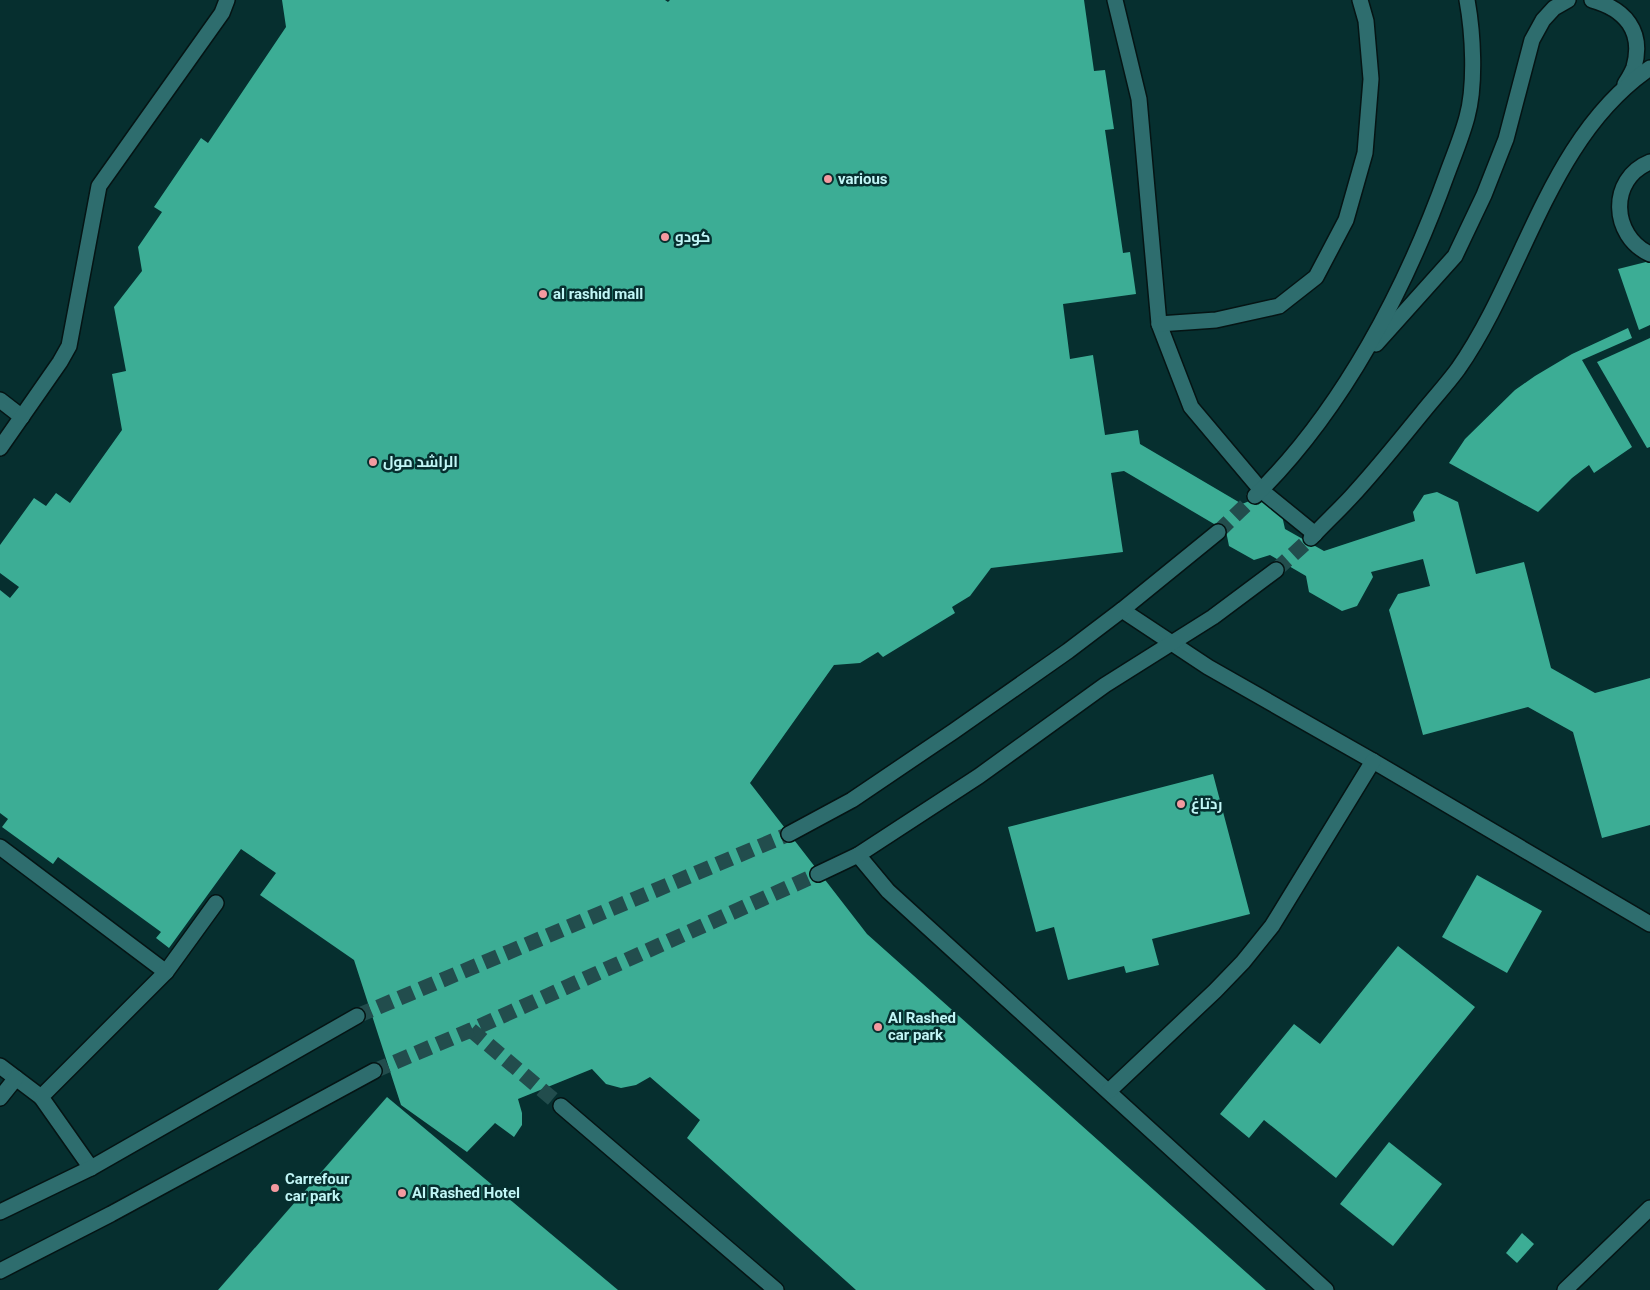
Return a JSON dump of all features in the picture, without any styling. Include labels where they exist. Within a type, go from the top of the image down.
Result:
[{"type":"main road","points":[[0,448],[69,346],[99,186],[222,13],[227,0]]},
{"type":"main road","points":[[1115,0],[1140,99],[1159,324],[1191,407],[1258,493],[1313,536],[1391,451],[1458,368],[1491,313],[1546,200],[1578,142],[1601,112],[1620,92],[1650,68]]},
{"type":"main road","points":[[1159,324],[1216,320],[1279,306],[1316,277],[1346,220],[1365,153],[1371,79],[1366,21],[1360,0]]},
{"type":"main road","points":[[1258,493],[1324,415],[1356,366],[1398,292],[1425,233],[1468,116],[1473,69],[1470,17],[1467,0]]},
{"type":"main road","points":[[1356,366],[1455,256],[1484,195],[1506,139],[1532,40],[1556,0]]},
{"type":"main road","points":[[1543,20],[1554,8],[1568,0]]},
{"type":"main road","points":[[1592,0],[1608,4],[1623,15],[1633,28],[1636,47],[1634,67],[1620,92]]},
{"type":"main road","points":[[1650,162],[1643,164],[1631,175],[1623,189],[1619,206],[1621,222],[1629,238],[1641,250],[1650,254]]},
{"type":"main road","points":[[0,400],[22,417]]},
{"type":"main road","points":[[789,834],[852,800],[1068,651],[1218,532]]},
{"type":"main road","points":[[818,874],[858,855],[979,776],[1104,685],[1213,616],[1276,570]]},
{"type":"main road","points":[[1122,610],[1208,667],[1373,761],[1650,924]]},
{"type":"main road","points":[[1109,1091],[1215,991],[1243,962],[1272,926],[1373,761]]},
{"type":"main road","points":[[0,846],[166,972]]},
{"type":"main road","points":[[858,855],[888,891],[1326,1290]]},
{"type":"main road","points":[[42,1098],[166,972],[216,903]]},
{"type":"main road","points":[[0,1212],[91,1168],[358,1016]]},
{"type":"main road","points":[[0,1066],[42,1098],[91,1168]]},
{"type":"main road","points":[[0,1271],[111,1214],[374,1071]]},
{"type":"main road","points":[[0,1098],[16,1078]]},
{"type":"main road","points":[[561,1106],[776,1290]]},
{"type":"main road","points":[[1565,1290],[1650,1208]]},
{"type":"building","points":[[282,0],[665,0],[668,2],[670,0],[1084,0],[1094,71],[1105,70],[1114,129],[1105,130],[1123,253],[1130,252],[1136,294],[1063,304],[1070,359],[1093,355],[1105,435],[1138,430],[1140,444],[1242,504],[1257,498],[1281,511],[1285,529],[1324,551],[1415,521],[1413,512],[1424,495],[1437,492],[1458,502],[1476,574],[1524,562],[1551,668],[1595,693],[1650,678],[1650,825],[1602,838],[1573,732],[1528,707],[1423,735],[1389,610],[1398,594],[1430,586],[1423,559],[1371,572],[1373,577],[1357,606],[1342,611],[1309,592],[1306,576],[1270,555],[1254,560],[1229,546],[1226,531],[1124,471],[1111,473],[1123,552],[991,568],[970,596],[952,607],[955,613],[883,657],[878,652],[860,663],[834,665],[750,783],[867,934],[1266,1290],[856,1290],[687,1138],[700,1120],[650,1077],[636,1085],[621,1088],[606,1084],[592,1069],[518,1099],[522,1113],[522,1125],[514,1137],[495,1123],[467,1152],[401,1105],[354,960],[260,895],[276,873],[241,849],[169,948],[156,938],[161,932],[58,857],[53,864],[2,827],[8,819],[0,813],[0,590],[10,598],[19,587],[0,573],[0,545],[34,498],[46,506],[56,493],[70,503],[122,430],[112,374],[126,371],[114,307],[142,271],[138,247],[162,212],[154,207],[201,138],[208,143],[286,27]]},
{"type":"building","points":[[1650,261],[1650,325],[1639,330],[1618,269]]},
{"type":"building","points":[[1628,328],[1632,338],[1582,360],[1632,447],[1594,473],[1589,465],[1572,478],[1538,512],[1449,463],[1465,439],[1515,390],[1572,354]]},
{"type":"building","points":[[1650,338],[1650,447],[1647,448],[1597,362]]},
{"type":"building","points":[[1213,774],[1250,914],[1152,939],[1159,965],[1126,973],[1124,966],[1068,980],[1054,927],[1036,932],[1008,827]]},
{"type":"building","points":[[1477,875],[1542,911],[1507,973],[1442,937]]},
{"type":"building","points":[[1398,946],[1475,1007],[1336,1178],[1264,1120],[1249,1138],[1220,1114],[1294,1024],[1320,1044]]},
{"type":"building","name":"Al Rashed Hotel","points":[[387,1097],[618,1290],[218,1290]]},
{"type":"building","points":[[1389,1142],[1442,1184],[1393,1246],[1340,1204]]},
{"type":"building","points":[[1522,1233],[1534,1244],[1517,1263],[1506,1253]]},
{"type":"tunnel","points":[[1218,532],[1255,496]]},
{"type":"tunnel","points":[[1276,570],[1311,538]]},
{"type":"tunnel","points":[[357,1016],[789,834]]},
{"type":"tunnel","points":[[374,1071],[471,1030],[818,874]]},
{"type":"tunnel","points":[[471,1030],[561,1106]]},
{"type":"place","name":"various","points":[[828,179]]},
{"type":"place","name":"كودو","points":[[665,237]]},
{"type":"place","name":"al rashid mall","points":[[543,294]]},
{"type":"place","name":"الراشد مول","points":[[373,462]]},
{"type":"place","name":"ردتاغ","points":[[1181,804]]},
{"type":"place","name":"Al Rashed car park","points":[[878,1027]]},
{"type":"place","name":"Carrefour car park","points":[[275,1188]]},
{"type":"place","name":"Al Rashed Hotel","points":[[402,1193]]}]
